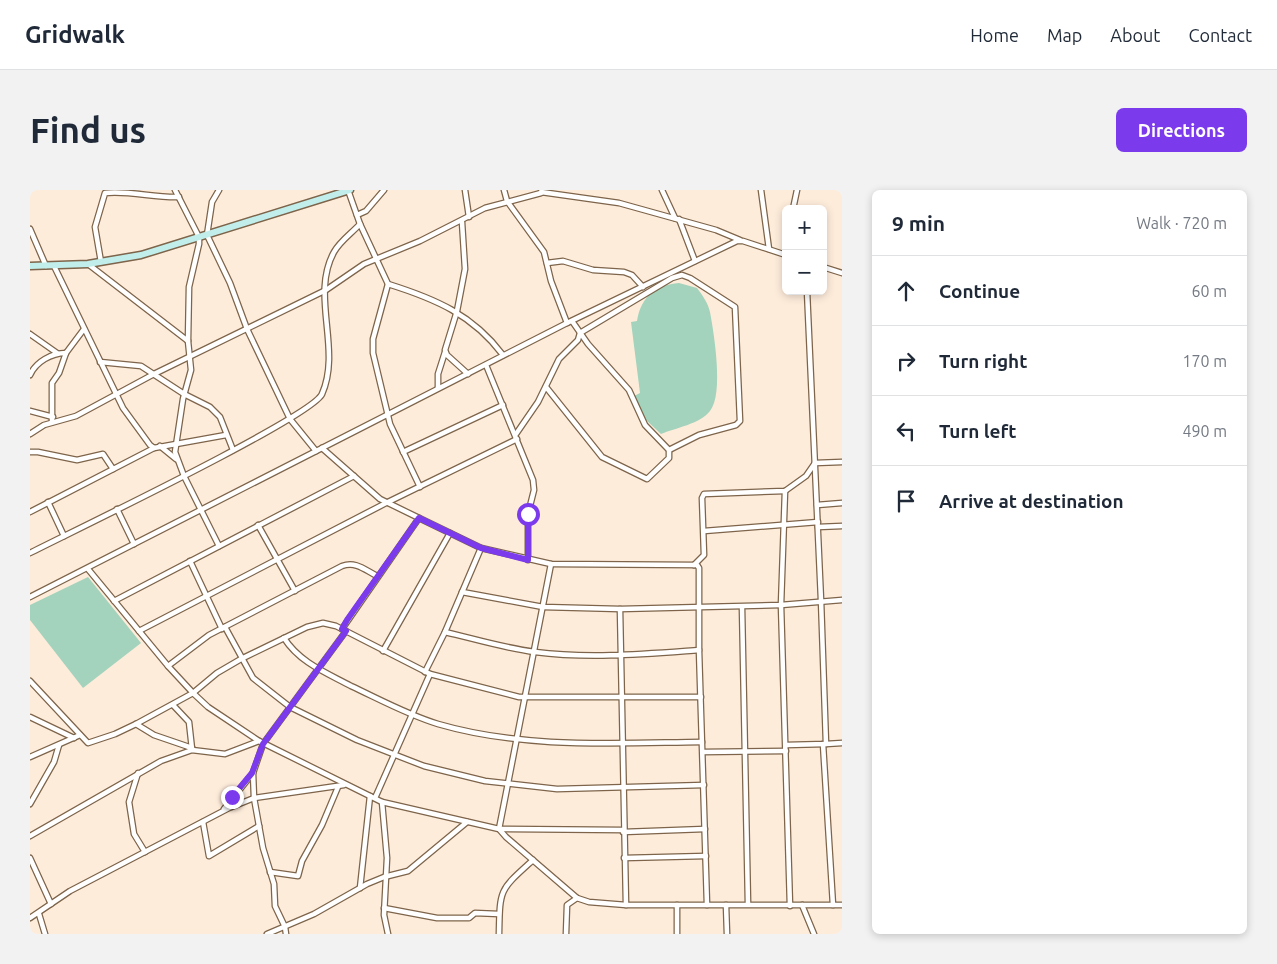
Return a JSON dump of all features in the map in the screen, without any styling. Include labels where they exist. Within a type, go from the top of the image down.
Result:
[{"type":"street","points":[[101,262],[96,227],[104,191],[126,190],[153,196],[179,197]]},
{"type":"street","points":[[175,190],[199,237],[198,250],[189,287],[188,341],[190,374],[184,394],[175,443],[176,459],[219,546]]},
{"type":"street","points":[[219,190],[212,202],[207,236],[230,284],[247,329],[290,418],[316,451]]},
{"type":"street","points":[[30,266],[88,264],[140,255],[207,236],[349,190],[360,224],[388,284],[372,343],[387,414],[420,487]]},
{"type":"street","points":[[357,215],[366,211],[384,190]]},
{"type":"street","points":[[464,190],[469,217]]},
{"type":"street","points":[[504,190],[507,201],[542,248],[551,281],[570,322],[629,390],[645,425],[669,450],[669,458],[647,479],[606,459],[573,423],[546,387]]},
{"type":"street","points":[[662,190],[677,218],[695,261]]},
{"type":"street","points":[[761,190],[770,249]]},
{"type":"street","points":[[794,205],[797,190]]},
{"type":"street","points":[[30,434],[53,420],[76,416],[154,374],[326,290],[364,264],[462,222],[485,208],[541,191],[619,203],[677,218],[782,253]]},
{"type":"street","points":[[438,388],[438,374],[449,330],[457,311],[465,269],[462,222]]},
{"type":"street","points":[[30,553],[233,450],[316,401],[323,393],[329,366],[326,290],[328,267],[333,254],[360,224]]},
{"type":"street","points":[[30,229],[84,329],[116,395],[132,422],[154,448]]},
{"type":"street","points":[[30,597],[503,355],[740,240]]},
{"type":"street","points":[[547,263],[563,262],[593,270],[624,272],[632,275],[647,292]]},
{"type":"street","points":[[88,264],[188,341]]},
{"type":"street","points":[[827,268],[842,273]]},
{"type":"street","points":[[139,631],[517,436],[546,387],[559,359],[578,340],[580,333],[647,292],[672,278],[682,275],[729,302],[737,311],[740,421],[736,425],[699,435],[669,450]]},
{"type":"street","points":[[388,284],[457,311],[483,331],[503,355]]},
{"type":"street","points":[[807,295],[822,600],[824,744],[832,905]]},
{"type":"street","points":[[53,420],[52,383],[61,369],[66,353],[84,329]]},
{"type":"street","points":[[30,334],[57,353]]},
{"type":"street","points":[[445,352],[468,374]]},
{"type":"street","points":[[30,375],[36,365],[57,353],[66,353]]},
{"type":"street","points":[[100,362],[132,364],[154,374],[184,394],[202,402],[219,414],[233,450]]},
{"type":"street","points":[[486,365],[517,436],[534,486],[528,514],[528,560]]},
{"type":"street","points":[[403,452],[503,404]]},
{"type":"street","points":[[30,411],[53,420]]},
{"type":"street","points":[[30,512],[154,448],[226,435]]},
{"type":"street","points":[[160,446],[176,459]]},
{"type":"street","points":[[322,448],[386,503],[481,548],[551,564],[694,564],[699,568],[700,696],[707,905]]},
{"type":"street","points":[[30,452],[77,460],[103,454],[113,469]]},
{"type":"street","points":[[815,463],[842,462]]},
{"type":"street","points":[[694,564],[704,555],[702,498],[706,493],[785,491],[806,476],[815,463]]},
{"type":"street","points":[[114,601],[354,476]]},
{"type":"street","points":[[785,491],[781,605],[790,906]]},
{"type":"street","points":[[48,502],[64,536]]},
{"type":"street","points":[[817,505],[842,504]]},
{"type":"street","points":[[117,509],[134,544]]},
{"type":"street","points":[[286,934],[285,927],[275,906],[274,884],[264,854],[254,798],[252,773],[261,743],[318,669],[377,576],[419,518]]},
{"type":"street","points":[[704,531],[785,524],[842,526]]},
{"type":"street","points":[[258,525],[295,591]]},
{"type":"street","points":[[382,650],[450,533]]},
{"type":"street","points":[[376,798],[481,548]]},
{"type":"street","points":[[190,561],[208,594],[223,628],[253,678],[290,707],[393,755],[457,775],[509,785],[557,789],[704,785]]},
{"type":"street","points":[[168,666],[203,639],[350,563],[377,576]]},
{"type":"street","points":[[499,829],[551,564]]},
{"type":"street","points":[[88,569],[168,666],[213,710],[261,743],[382,802],[499,829],[623,831],[705,829]]},
{"type":"street","points":[[462,592],[543,607],[620,609],[742,607],[842,600]]},
{"type":"street","points":[[742,607],[748,904]]},
{"type":"street","points":[[620,609],[622,788],[626,905]]},
{"type":"street","points":[[30,681],[88,743],[136,724],[194,693],[217,673],[241,659],[315,624],[330,624],[428,673],[525,698],[700,696]]},
{"type":"street","points":[[446,632],[534,652],[586,656],[699,650]]},
{"type":"street","points":[[284,638],[292,650],[318,669],[412,714],[447,726],[517,740],[560,743],[702,742]]},
{"type":"street","points":[[173,704],[189,722],[192,749]]},
{"type":"street","points":[[30,717],[74,738]]},
{"type":"street","points":[[136,724],[161,737],[192,749],[225,754],[261,743]]},
{"type":"street","points":[[30,757],[80,734]]},
{"type":"street","points":[[786,745],[842,744]]},
{"type":"street","points":[[30,804],[54,762],[59,745]]},
{"type":"street","points":[[30,836],[161,760],[192,749]]},
{"type":"street","points":[[702,752],[786,751]]},
{"type":"street","points":[[138,773],[128,802],[134,834],[145,852]]},
{"type":"street","points":[[223,810],[252,773]]},
{"type":"street","points":[[30,918],[39,914],[51,904],[223,810],[254,798],[344,785]]},
{"type":"street","points":[[270,872],[296,877],[299,875],[302,861],[322,825],[338,787]]},
{"type":"street","points":[[360,888],[370,796]]},
{"type":"street","points":[[382,802],[386,877],[384,908],[388,934]]},
{"type":"street","points":[[203,822],[209,856],[259,826]]},
{"type":"street","points":[[267,934],[326,908],[360,888],[386,877],[410,870],[467,822]]},
{"type":"street","points":[[499,829],[577,898],[589,902],[626,905],[842,905]]},
{"type":"street","points":[[624,858],[706,856]]},
{"type":"street","points":[[30,858],[51,904]]},
{"type":"street","points":[[499,934],[501,893],[533,860]]},
{"type":"street","points":[[566,934],[567,904],[577,898]]},
{"type":"street","points":[[677,905],[677,934]]},
{"type":"street","points":[[726,905],[726,934]]},
{"type":"street","points":[[802,906],[814,934]]},
{"type":"street","points":[[384,908],[437,918],[469,918],[475,912],[500,914]]},
{"type":"street","points":[[39,914],[46,934]]},
{"type":"green space","points":[[679,283],[697,288],[709,309],[717,363],[716,391],[714,403],[706,415],[694,422],[661,434],[646,420],[634,396],[640,393],[631,322],[637,321],[642,305],[650,294],[663,286]]},
{"type":"green space","points":[[88,577],[141,643],[83,688],[30,620],[30,605]]},
{"type":"route","points":[[232,797],[252,773],[263,744],[346,631],[342,629],[347,620],[419,518],[481,548],[528,560],[528,514]]}]
